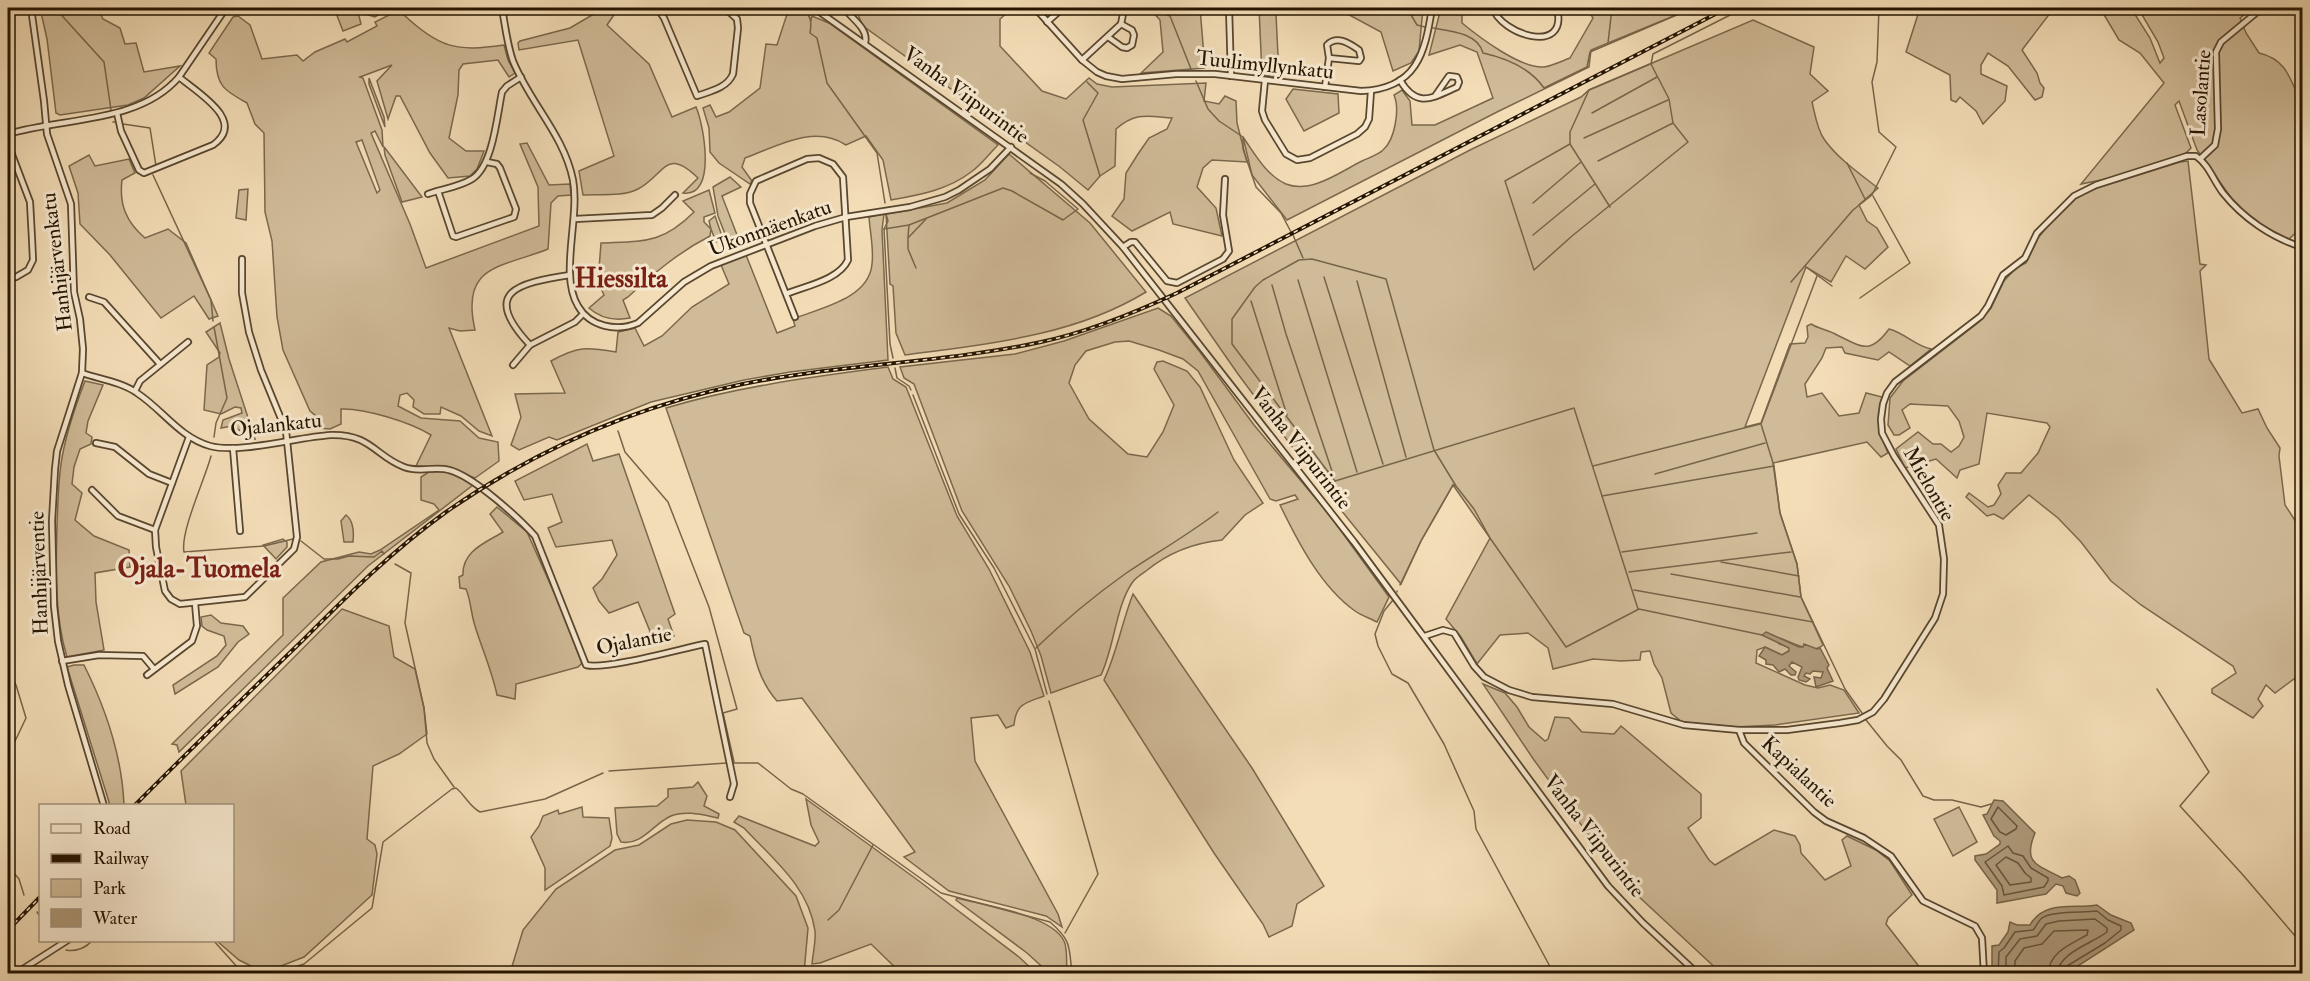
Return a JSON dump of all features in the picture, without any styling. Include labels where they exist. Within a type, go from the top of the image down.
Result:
[{"type":"street","name":"Hanhijärvenkatu","points":[[31,8],[50,148],[71,204],[74,292],[83,349],[82,373]]},
{"type":"street","points":[[8,134],[46,124],[117,113],[150,101],[172,86],[226,8]]},
{"type":"street","points":[[502,8],[509,46],[521,77],[557,137],[569,163],[575,198],[570,275],[573,297],[583,314],[575,322],[530,345],[513,364]]},
{"type":"street","points":[[660,8],[698,96],[723,87],[733,74],[737,19],[725,8]]},
{"type":"street","name":"Vanha Viipurintie","points":[[814,8],[1011,147],[1068,191],[1123,247],[1425,636],[1608,886],[1698,974]]},
{"type":"street","points":[[844,8],[864,31],[865,44]]},
{"type":"street","name":"Tuulimyllynkatu","points":[[1035,8],[1082,60],[1097,72],[1116,78],[1189,73],[1371,91],[1401,80],[1419,61],[1432,8]]},
{"type":"street","points":[[1047,22],[1063,8]]},
{"type":"street","points":[[1082,60],[1121,24],[1123,14],[1120,8]]},
{"type":"street","points":[[1228,8],[1232,76]]},
{"type":"street","points":[[1492,8],[1500,21],[1537,38],[1544,37],[1556,29],[1557,8]]},
{"type":"street","name":"Lasolantie","points":[[2200,159],[2215,145],[2218,129],[2216,52],[2222,42],[2262,8]]},
{"type":"street","points":[[1108,37],[1122,47],[1127,48],[1132,45],[1134,34],[1132,30],[1121,24]]},
{"type":"street","points":[[1325,87],[1329,58],[1327,45],[1335,40],[1341,40],[1359,50],[1361,58],[1359,61],[1354,61],[1329,58]]},
{"type":"street","points":[[1401,80],[1409,94],[1423,99],[1435,96],[1457,87],[1459,82],[1457,77],[1449,76],[1435,96]]},
{"type":"street","points":[[117,113],[121,131],[139,170],[144,173],[213,145],[221,140],[226,130],[223,117],[179,77]]},
{"type":"street","points":[[428,194],[473,179],[481,172],[487,162],[502,92],[521,77]]},
{"type":"street","points":[[1265,80],[1262,111],[1264,120],[1286,154],[1297,160],[1310,158],[1357,134],[1365,127],[1369,120],[1371,91]]},
{"type":"street","points":[[8,144],[30,202],[33,260],[28,270],[16,277]]},
{"type":"street","name":"Ukonmäenkatu","points":[[583,314],[596,323],[607,326],[631,326],[645,319],[684,282],[729,258],[816,226],[846,218],[910,207],[945,197],[990,169],[1011,147]]},
{"type":"street","name":"Mielontie","points":[[1425,636],[1443,630],[1454,633],[1474,666],[1484,676],[1509,690],[1555,700],[1612,704],[1684,725],[1739,730],[1787,730],[1858,720],[1872,712],[1884,699],[1935,618],[1943,594],[1944,580],[1944,559],[1939,525],[1894,456],[1882,433],[1881,419],[1887,393],[1896,382],[1981,315],[2003,275],[2025,258],[2037,234],[2074,196],[2096,185],[2187,156],[2196,156],[2200,159]]},
{"type":"street","points":[[786,294],[834,275],[845,267],[848,253],[843,177],[839,170],[826,160],[819,158],[807,159],[763,176],[752,187],[750,203],[795,317]]},
{"type":"street","points":[[2200,159],[2206,164],[2222,192],[2258,227],[2302,247]]},
{"type":"street","points":[[438,191],[453,236],[456,237],[514,217],[516,208],[500,168],[487,162]]},
{"type":"street","points":[[1123,247],[1136,242],[1167,281],[1174,284],[1223,259],[1228,251],[1223,215],[1225,179]]},
{"type":"street","points":[[575,219],[652,214],[663,208],[675,195]]},
{"type":"street","points":[[189,437],[155,530],[156,547],[167,595],[180,604],[245,597],[294,549],[297,537],[287,440],[283,423],[261,370],[249,332],[242,293],[242,259]]},
{"type":"street","points":[[530,345],[509,320],[506,309],[511,294],[525,284],[570,275]]},
{"type":"street","points":[[89,297],[104,302],[160,364]]},
{"type":"street","points":[[135,391],[140,381],[188,342]]},
{"type":"street","name":"Ojalankatu","points":[[82,373],[135,391],[189,437],[207,445],[233,448],[332,435],[357,438],[405,468],[452,470],[464,475],[482,489]]},
{"type":"street","name":"Hanhijärventie","points":[[82,373],[57,452],[52,521],[54,606],[62,662],[103,804]]},
{"type":"street","points":[[96,443],[115,447],[149,474],[172,483]]},
{"type":"street","points":[[233,448],[240,531]]},
{"type":"street","name":"Ojalantie","points":[[482,489],[535,536],[586,665],[592,667],[705,644],[734,784],[730,797]]},
{"type":"street","points":[[92,490],[118,516],[155,530]]},
{"type":"street","points":[[147,675],[192,641],[197,626],[195,603]]},
{"type":"street","points":[[62,662],[99,655],[143,656],[154,669]]},
{"type":"street","name":"Kapialantie","points":[[1739,730],[1744,743],[1814,812],[1826,821],[1864,838],[1891,856],[1923,901],[1975,926],[1982,938],[1984,974]]},
{"type":"street","points":[[15,974],[65,942]]},
{"type":"green space","points":[[40,8],[98,8],[103,19],[120,28],[125,44],[136,43],[144,72],[180,66],[144,98],[128,105],[60,115],[56,113],[47,39]]},
{"type":"green space","points":[[334,8],[390,8],[375,17],[358,12],[361,24],[343,31]]},
{"type":"green space","points":[[604,8],[618,9],[607,25],[649,64],[672,117],[696,107],[702,129],[705,159],[704,173],[700,184],[694,191],[683,193],[698,178],[678,164],[672,164],[666,166],[647,183],[632,192],[583,195],[579,171],[614,156],[578,40],[519,50],[518,43],[570,28]]},
{"type":"green space","points":[[789,8],[800,8],[804,10],[803,13],[808,14],[811,20],[812,16],[829,23],[998,145],[975,169],[953,183],[923,194],[891,200],[883,160],[866,136],[846,145],[821,136],[796,139],[745,158],[742,167],[752,181],[750,184],[719,163],[710,152],[709,128],[703,108],[710,105],[716,117],[729,112],[760,88],[766,44],[777,45]]},
{"type":"green space","points":[[855,8],[1013,8],[1000,19],[1000,46],[1042,91],[1066,99],[1089,78],[1097,84],[1112,87],[1206,83],[1204,101],[1219,104],[1225,96],[1236,101],[1237,123],[1247,162],[1212,160],[1203,168],[1197,187],[1216,208],[1222,236],[1173,224],[1170,212],[1132,231],[1112,216],[1124,199],[1126,173],[1149,138],[1167,129],[1172,118],[1142,116],[1116,129],[1115,166],[1100,176],[1088,190],[1060,167],[863,26]]},
{"type":"green space","points":[[1149,8],[1200,8],[1205,68],[1141,73],[1163,52],[1160,20]]},
{"type":"green space","points":[[1259,8],[1423,8],[1419,51],[1411,63],[1393,71],[1381,32],[1342,11],[1276,14],[1279,77],[1262,75]]},
{"type":"green space","points":[[1441,8],[1462,8],[1462,23],[1479,36],[1512,58],[1544,67],[1570,58],[1593,18],[1587,8],[1693,8],[1591,50],[1589,67],[1287,220],[1252,175],[1243,137],[1261,163],[1279,180],[1286,184],[1305,186],[1325,180],[1383,150],[1391,139],[1395,124],[1394,95],[1402,90],[1410,101],[1412,125],[1435,125],[1493,98],[1477,52],[1460,45],[1429,55]]},
{"type":"green space","points":[[1920,8],[2054,8],[2022,50],[2044,88],[2042,97],[2035,100],[2008,66],[1988,53],[1981,65],[1981,74],[2007,86],[2005,101],[1983,124],[1976,111],[1960,97],[1956,102],[1951,100],[1950,75],[1906,52]]},
{"type":"green space","points":[[2100,8],[2131,8],[2150,38],[2160,63],[2164,58],[2158,42],[2138,8],[2254,8],[2240,18],[2246,33],[2259,53],[2276,60],[2287,72],[2302,105],[2296,116],[2302,129],[2302,227],[2289,239],[2263,226],[2237,206],[2197,150],[2179,101],[2175,105],[2191,148],[2185,154],[2111,178],[2081,184],[2164,83],[2140,53],[2119,40]]},
{"type":"green space","points":[[391,14],[403,14],[427,34],[449,45],[473,48],[504,45],[515,73],[509,77],[498,60],[463,64],[459,70],[458,95],[449,138],[466,151],[484,151],[477,169],[470,176],[448,178],[430,153],[400,96],[396,96],[388,119],[377,81],[392,65],[360,77],[363,78],[382,130],[383,147],[375,131],[371,133],[426,268],[539,226],[538,187],[520,144],[527,143],[549,185],[570,184],[571,195],[558,196],[551,203],[548,249],[488,272],[479,280],[473,292],[472,308],[475,330],[460,331],[449,328],[492,436],[479,431],[461,416],[441,407],[440,414],[424,414],[413,407],[414,400],[407,393],[400,395],[398,406],[421,418],[460,421],[479,438],[498,442],[499,461],[475,478],[442,466],[416,466],[431,435],[387,417],[341,409],[341,424],[330,429],[318,428],[316,416],[310,411],[283,350],[277,317],[272,241],[265,212],[264,133],[255,124],[247,103],[223,87],[216,68],[216,59],[209,53],[233,17],[238,16],[250,25],[262,59],[297,55],[303,61],[315,52],[345,39],[347,42],[377,26],[375,22]],"holes":[[[362,140],[380,190],[377,193],[356,142]]]},
{"type":"green space","points":[[1753,20],[1814,47],[1810,74],[1828,91],[1812,102],[1816,121],[1824,139],[1835,153],[1878,188],[1859,205],[1867,221],[1877,228],[1888,247],[1865,269],[1846,256],[1831,282],[1806,267],[1745,427],[1761,423],[1790,344],[1805,343],[1808,337],[1807,326],[1811,324],[1865,346],[1876,343],[1889,329],[1931,349],[1910,366],[1889,352],[1878,360],[1845,353],[1842,347],[1826,348],[1805,384],[1807,397],[1822,393],[1839,416],[1859,413],[1866,393],[1882,397],[1880,426],[1888,453],[1881,457],[1867,442],[1773,463],[1780,513],[1797,564],[1801,597],[1823,645],[1813,649],[1807,648],[1776,637],[1779,644],[1789,647],[1789,651],[1782,655],[1765,647],[1757,650],[1756,663],[1805,685],[1818,688],[1830,685],[1844,690],[1859,713],[1775,725],[1735,727],[1682,722],[1671,713],[1662,678],[1650,651],[1641,652],[1640,660],[1593,659],[1553,669],[1548,648],[1528,633],[1500,635],[1477,664],[1461,637],[1446,619],[1490,538],[1453,485],[1421,541],[1401,584],[1319,483],[1185,298],[1472,149],[1581,97],[1589,90]]},
{"type":"green space","points":[[369,78],[384,117],[385,127],[369,84]]},
{"type":"green space","points":[[1293,89],[1338,94],[1339,113],[1304,131],[1286,99]]},
{"type":"green space","points":[[384,147],[422,197],[402,202]]},
{"type":"green space","points":[[1009,154],[1090,223],[1146,292],[1090,319],[1030,336],[905,355],[896,333],[893,286],[890,284],[886,214],[947,203],[985,180]]},
{"type":"green space","points":[[89,155],[95,166],[129,159],[135,173],[122,180],[121,189],[125,212],[133,226],[145,238],[168,229],[186,243],[218,316],[209,319],[194,296],[161,318],[110,255],[80,224],[78,193],[69,166]]},
{"type":"green space","points":[[2188,161],[2200,264],[2206,265],[2200,271],[2209,359],[2242,413],[2258,409],[2280,448],[2285,505],[2302,531],[2302,686],[2294,679],[2275,693],[2266,685],[2258,699],[2263,706],[2253,718],[2212,693],[2212,689],[2236,673],[2233,666],[2141,605],[2111,581],[2081,542],[2058,518],[2029,495],[2003,519],[1994,514],[1987,516],[1966,497],[1969,493],[1988,507],[1994,505],[2001,494],[1998,485],[2006,473],[2021,473],[2038,453],[2050,427],[2047,423],[1987,413],[1979,464],[1960,470],[1957,478],[1936,459],[1905,468],[1896,449],[1918,432],[1933,444],[1941,444],[1951,452],[1959,446],[1964,437],[1959,421],[1948,406],[1910,404],[1902,410],[1910,428],[1899,435],[1894,435],[1888,425],[1890,398],[1903,381],[1979,322],[1991,308],[2004,281],[2016,268],[2026,263],[2038,238],[2055,217],[2076,198],[2091,190]]},
{"type":"green space","points":[[730,177],[741,187],[722,196],[739,240],[729,244],[718,216],[713,187]]},
{"type":"green space","points":[[248,189],[246,220],[236,218],[239,190]]},
{"type":"green space","points":[[709,190],[715,213],[704,217],[704,222],[711,229],[710,236],[677,256],[623,300],[630,318],[608,318],[598,315],[589,308],[604,295],[598,282],[601,243],[641,241],[662,235],[694,212],[683,201]]},
{"type":"green space","points":[[884,214],[882,230],[888,360],[744,380],[651,402],[557,440],[549,437],[519,450],[511,445],[521,417],[515,394],[565,393],[551,361],[582,349],[616,352],[618,332],[635,328],[644,346],[662,336],[692,307],[729,284],[721,265],[746,255],[777,333],[795,326],[793,319],[829,306],[853,294],[869,276],[872,264],[869,217]]},
{"type":"green space","points":[[715,216],[723,239],[716,242],[709,221]]},
{"type":"green space","points":[[1158,308],[1171,316],[1200,352],[1254,425],[1328,513],[1389,597],[1377,622],[1355,611],[1331,590],[1303,548],[1280,505],[1298,499],[1295,495],[1276,501],[1270,499],[1198,371],[1183,359],[1159,350],[1129,341],[1115,342],[1086,351],[1075,365],[1069,383],[1089,419],[1128,454],[1147,457],[1163,432],[1174,405],[1154,369],[1157,362],[1163,361],[1187,371],[1200,387],[1234,460],[1263,503],[1245,515],[1222,540],[1201,543],[1182,550],[1155,564],[1137,578],[1122,603],[1101,675],[1051,693],[1041,656],[1031,631],[1009,586],[962,511],[914,384],[904,378],[900,367],[1015,354],[1064,341]]},
{"type":"green space","points":[[220,323],[255,439],[232,426],[221,428],[223,420],[242,413],[241,408],[235,407],[221,414],[204,410],[207,365],[219,357],[220,353],[206,332]]},
{"type":"green space","points":[[888,367],[893,379],[906,387],[957,516],[989,569],[1030,652],[1044,696],[1023,705],[1017,712],[1014,725],[1006,728],[998,715],[971,718],[975,761],[1058,914],[1062,927],[1046,916],[949,891],[904,857],[915,852],[802,698],[777,701],[771,694],[759,670],[750,636],[744,633],[666,408],[749,388]]},
{"type":"green space","points":[[85,381],[103,385],[88,421],[86,433],[92,437],[91,444],[80,449],[74,467],[72,484],[82,493],[75,520],[94,536],[129,550],[130,567],[95,573],[96,602],[104,650],[67,657],[60,625],[57,591],[59,486],[65,443]]},
{"type":"green space","points":[[587,444],[593,461],[619,454],[675,614],[668,619],[674,636],[654,641],[638,602],[609,613],[599,601],[593,588],[602,579],[617,555],[612,540],[556,547],[548,528],[562,522],[552,494],[524,500],[515,481]]},
{"type":"green space","points":[[432,470],[454,474],[473,485],[368,566],[179,752],[177,745],[172,744],[283,635],[283,598],[321,562],[359,552],[371,554],[439,510],[434,504],[421,500],[421,477]]},
{"type":"green space","points":[[497,507],[527,532],[564,615],[582,663],[578,667],[516,684],[515,699],[497,695],[468,594],[466,589],[460,588],[459,577],[463,575],[466,560],[470,554],[503,532],[490,514]]},
{"type":"green space","points":[[346,515],[352,524],[353,542],[344,542],[341,521]]},
{"type":"green space","points":[[283,539],[287,542],[287,547],[276,559],[263,545]]},
{"type":"green space","points":[[1133,594],[1252,768],[1324,886],[1297,904],[1292,926],[1269,937],[1263,924],[1214,853],[1104,680]]},
{"type":"green space","points":[[342,609],[389,626],[394,657],[415,669],[427,734],[399,754],[373,766],[367,839],[375,845],[377,854],[372,895],[304,957],[281,966],[253,967],[239,960],[218,942],[234,942],[234,804],[186,804],[181,771]]},
{"type":"green space","points":[[211,615],[221,623],[243,626],[249,634],[238,642],[218,667],[175,694],[173,685],[217,656],[226,645],[224,636],[202,626],[201,617]]},
{"type":"green space","points":[[84,665],[99,699],[112,733],[120,769],[124,804],[110,804],[67,667]]},
{"type":"green space","points":[[1483,684],[1505,693],[1529,727],[1545,741],[1548,739],[1555,717],[1569,718],[1582,732],[1614,734],[1621,726],[1701,794],[1701,818],[1688,828],[1709,860],[1715,865],[1774,830],[1795,836],[1801,853],[1825,880],[1851,866],[1842,840],[1847,836],[1876,850],[1890,861],[1912,895],[1888,918],[1886,924],[1921,969],[1927,973],[1721,973],[1636,894],[1607,860],[1534,760]]},
{"type":"green space","points":[[698,782],[707,796],[704,806],[719,814],[718,818],[677,814],[665,819],[635,841],[621,842],[617,834],[615,808],[657,806],[668,797],[668,789],[693,787]]},
{"type":"green space","points":[[806,799],[919,881],[1019,957],[1036,973],[901,973],[871,944],[812,964],[815,931],[811,915],[798,887],[744,828],[734,822],[739,816],[815,846],[819,842],[811,825]]},
{"type":"green space","points":[[582,807],[583,817],[609,818],[612,838],[610,846],[545,890],[545,868],[531,837],[543,816],[558,810],[559,814]]},
{"type":"green space","points":[[1959,807],[1977,842],[1953,856],[1934,819]]},
{"type":"green space","points":[[687,820],[716,822],[735,830],[796,896],[808,928],[804,973],[510,973],[523,930],[556,889],[615,850],[639,845],[671,824]]},
{"type":"green space","points":[[957,898],[1016,912],[1046,924],[1064,941],[1067,973],[1049,973],[1027,953],[956,900]]},
{"type":"water","points":[[1766,632],[1799,647],[1803,647],[1804,644],[1820,648],[1829,665],[1827,668],[1833,681],[1816,687],[1814,677],[1821,678],[1823,672],[1806,673],[1804,676],[1810,679],[1806,682],[1799,680],[1798,677],[1802,667],[1792,662],[1789,666],[1796,672],[1795,675],[1791,675],[1785,669],[1779,672],[1773,665],[1766,664],[1766,660],[1759,656],[1765,647],[1782,655],[1789,651],[1789,648],[1762,635]]},
{"type":"water","points":[[1994,800],[2003,801],[2035,833],[2030,851],[2035,862],[2062,878],[2069,876],[2075,880],[2080,893],[2077,896],[2066,893],[2063,886],[2056,884],[2046,894],[1997,903],[1997,890],[1975,860],[1975,856],[1986,854],[2000,844],[1983,815],[1987,814]]},
{"type":"water","points":[[2097,905],[2111,915],[2131,923],[2134,930],[2067,973],[1992,973],[1992,946],[1999,945],[2008,932],[2010,922],[2017,925],[2030,925],[2036,917],[2051,909]]},
{"type":"waterway","points":[[55,8],[104,62],[111,110]]},
{"type":"waterway","points":[[802,8],[810,19],[810,33],[817,38],[827,83],[877,153],[885,203]]},
{"type":"waterway","points":[[1150,8],[1170,16],[1191,69]]},
{"type":"waterway","points":[[1407,8],[1417,25],[1425,27]]},
{"type":"waterway","points":[[1608,43],[1612,8]]},
{"type":"waterway","points":[[1433,28],[1470,37],[1476,41],[1483,53],[1525,69],[1544,88],[1587,67],[1590,52],[1693,8]]},
{"type":"waterway","points":[[1570,144],[1505,181],[1534,270],[1572,236],[1688,142],[1673,123],[1669,99],[1651,64],[1653,54],[1744,8]]},
{"type":"waterway","points":[[1791,282],[1853,210],[1872,195],[1896,147],[1879,132],[1872,82],[1877,62],[1879,8]]},
{"type":"waterway","points":[[1610,207],[1570,144],[1570,132],[1589,90],[1650,64]]},
{"type":"waterway","points":[[1592,113],[1657,77]]},
{"type":"waterway","points":[[1196,81],[1208,109],[1219,121],[1243,137],[1243,149],[1256,187],[1281,213],[1291,232]]},
{"type":"waterway","points":[[1087,82],[1098,93],[1083,120],[1100,176]]},
{"type":"waterway","points":[[1584,138],[1668,100]]},
{"type":"waterway","points":[[1598,161],[1673,123]]},
{"type":"waterway","points":[[123,124],[150,128],[156,166]]},
{"type":"waterway","points":[[1533,203],[1581,162]]},
{"type":"waterway","points":[[1847,163],[1865,199]]},
{"type":"waterway","points":[[884,229],[909,225],[1003,188],[1063,220],[1078,209],[1045,181],[1030,173]]},
{"type":"waterway","points":[[153,175],[211,300],[213,321]]},
{"type":"waterway","points":[[1533,235],[1595,184]]},
{"type":"waterway","points":[[1860,298],[1910,263],[1873,196]]},
{"type":"waterway","points":[[886,214],[888,221],[884,229],[890,344],[893,358]]},
{"type":"waterway","points":[[916,268],[908,249],[908,238],[926,219]]},
{"type":"waterway","points":[[908,237],[909,225]]},
{"type":"waterway","points":[[1293,235],[1303,258]]},
{"type":"waterway","points":[[1335,481],[1232,344],[1232,319],[1255,287],[1299,260],[1312,259],[1386,279],[1434,450],[1456,486],[1474,509],[1490,538],[1566,647],[1639,609],[1762,635]]},
{"type":"waterway","points":[[1806,267],[1832,286]]},
{"type":"waterway","points":[[1817,276],[1761,424],[1774,466],[1780,513],[1797,564],[1801,597],[1845,689],[1862,713]]},
{"type":"waterway","points":[[1324,277],[1383,464]]},
{"type":"waterway","points":[[1298,280],[1357,472]]},
{"type":"waterway","points":[[1357,281],[1406,457]]},
{"type":"waterway","points":[[1272,285],[1334,477]]},
{"type":"waterway","points":[[1251,301],[1287,415]]},
{"type":"waterway","points":[[214,327],[227,398],[216,423],[214,437]]},
{"type":"waterway","points":[[895,368],[897,378],[911,390]]},
{"type":"waterway","points":[[913,395],[959,514],[994,568],[1035,649],[1047,694]]},
{"type":"waterway","points":[[1335,481],[1574,408],[1638,609]]},
{"type":"waterway","points":[[1593,466],[1760,424]]},
{"type":"waterway","points":[[618,431],[625,452],[668,502],[709,607],[737,709],[723,713],[734,762]]},
{"type":"waterway","points":[[1655,474],[1765,443]]},
{"type":"waterway","points":[[211,456],[189,519],[184,552],[264,546],[293,539]]},
{"type":"waterway","points":[[1602,496],[1774,466]]},
{"type":"waterway","points":[[1400,585],[1421,541],[1453,485],[1455,486]]},
{"type":"waterway","points":[[1036,648],[1113,582],[1218,512]]},
{"type":"waterway","points":[[1622,552],[1757,533]]},
{"type":"waterway","points":[[301,541],[324,559],[349,556],[374,557],[382,551],[384,554]]},
{"type":"waterway","points":[[1629,572],[1791,552]]},
{"type":"waterway","points":[[1721,562],[1799,576]]},
{"type":"waterway","points":[[395,564],[411,573],[405,623],[424,708],[427,743],[434,759],[454,787]]},
{"type":"waterway","points":[[1671,574],[1800,597]]},
{"type":"waterway","points":[[1634,590],[1813,622]]},
{"type":"waterway","points":[[1393,600],[1384,611],[1375,634],[1378,646],[1392,674],[1408,683],[1444,744],[1474,811],[1476,829],[1554,974]]},
{"type":"waterway","points":[[8,670],[16,685],[26,718],[8,756]]},
{"type":"waterway","points":[[2157,689],[2209,772],[2180,806],[2302,944]]},
{"type":"waterway","points":[[1049,701],[1098,874],[1065,933]]},
{"type":"waterway","points":[[1866,720],[1901,760],[1923,796],[1934,800],[1952,800],[1981,807],[1991,804]]},
{"type":"waterway","points":[[609,771],[727,763]]},
{"type":"waterway","points":[[732,763],[758,763],[791,789],[803,794],[941,893],[1050,922],[1066,940],[1072,974]]},
{"type":"waterway","points":[[252,974],[282,971],[304,964],[372,908],[383,842],[452,789],[456,788],[480,812],[545,799],[603,773]]},
{"type":"waterway","points":[[828,920],[839,910],[873,845]]},
{"type":"waterway","points":[[8,866],[19,879],[24,895]]},
{"type":"waterway","points":[[2302,939],[2302,949]]},
{"type":"waterway","points":[[66,950],[80,949],[90,942]]},
{"type":"waterway","points":[[215,942],[239,969],[249,974]]},
{"type":"railway","points":[[136,804],[389,557],[446,512],[515,469],[551,450],[625,418],[703,393],[780,377],[1004,349],[1059,338],[1110,321],[1177,293],[1727,8]]},
{"type":"railway","points":[[8,930],[39,898]]},
{"type":"district","name":"Hiessilta","points":[[621,278]]},
{"type":"district","name":"Ojala-Tuomela","points":[[199,568]]}]
